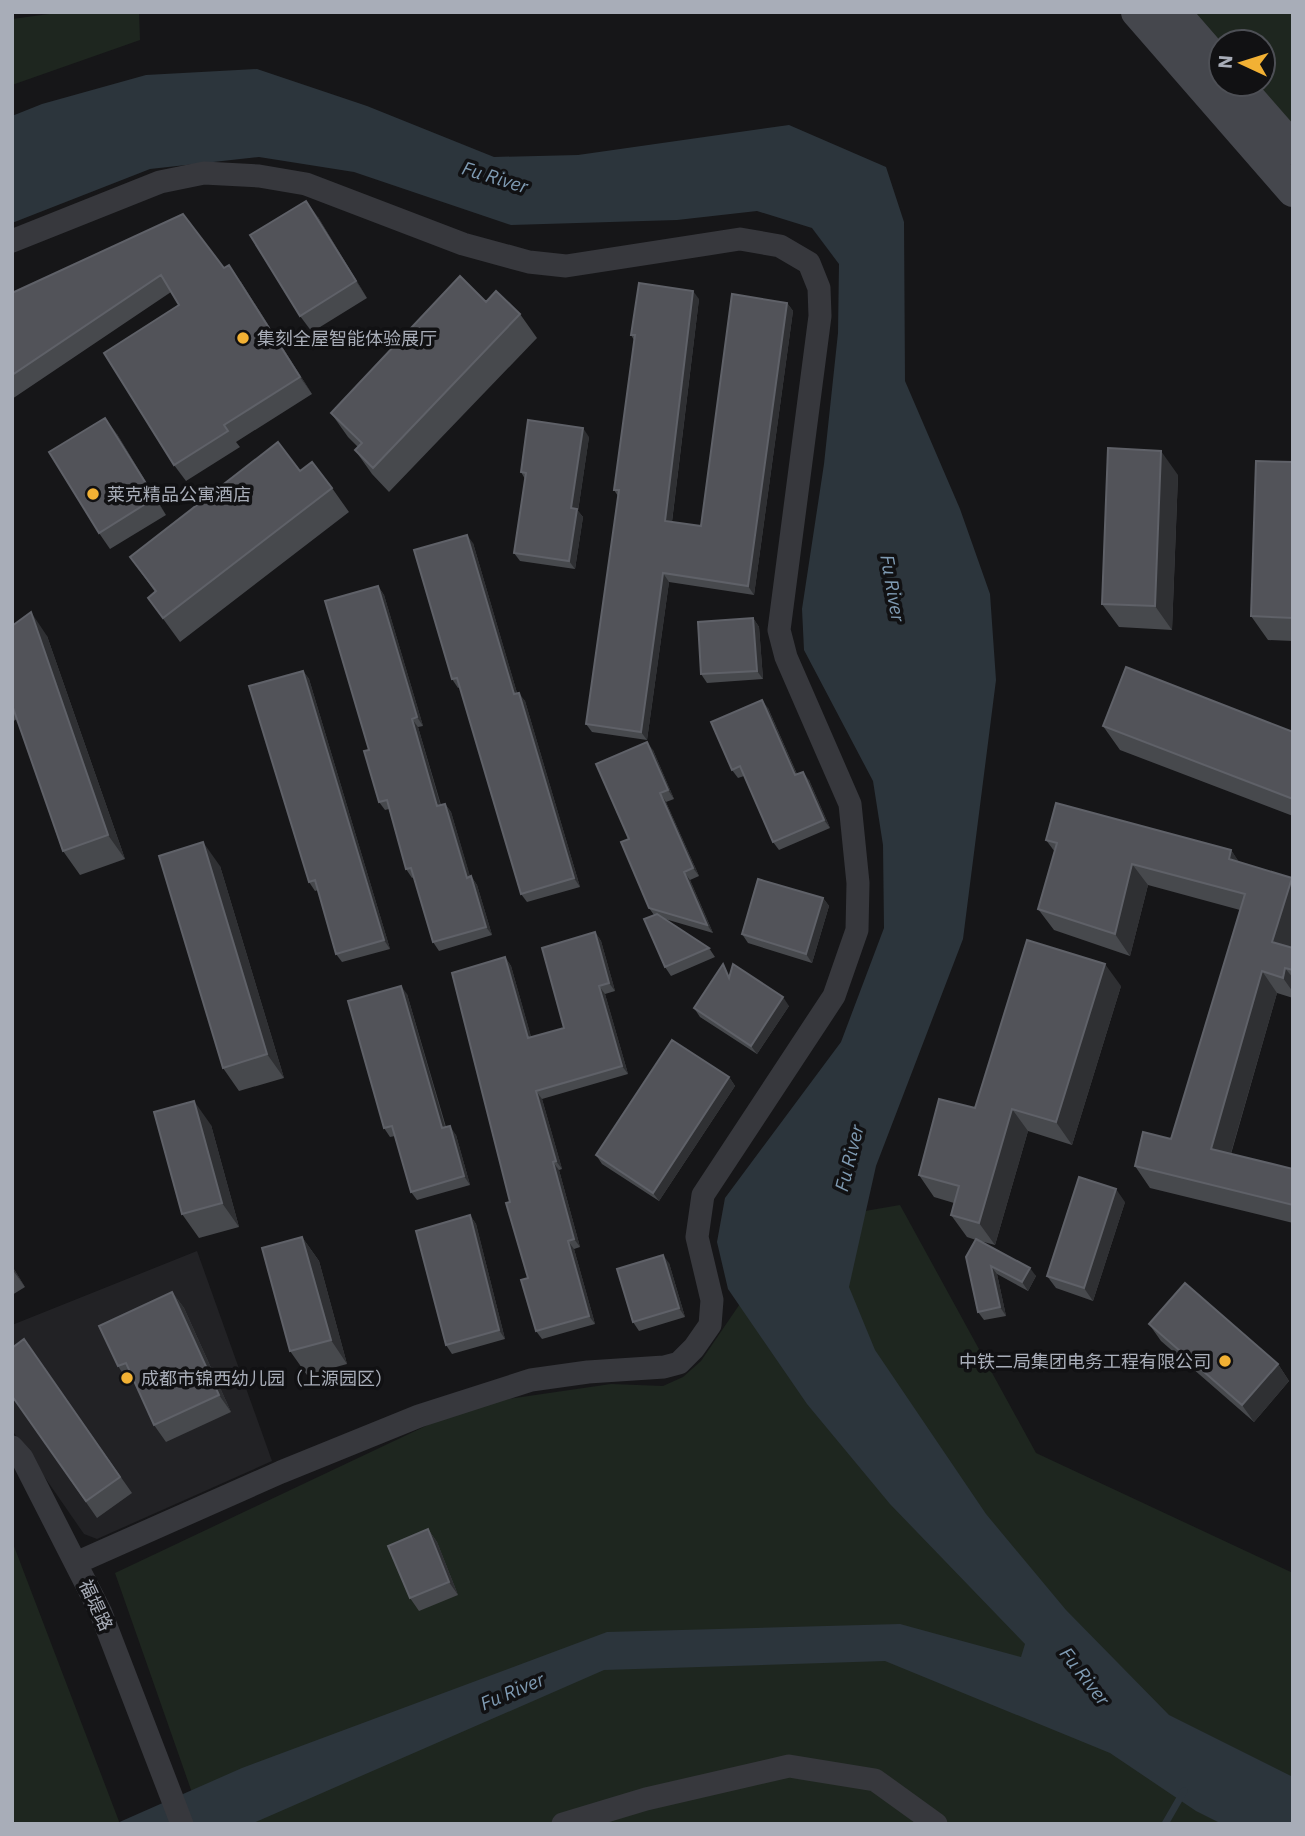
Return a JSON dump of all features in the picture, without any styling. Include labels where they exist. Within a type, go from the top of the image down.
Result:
[{"type":"main road","points":[[1137,12],[1293,191]]},
{"type":"main road","points":[[1174,12],[1207,50]]},
{"type":"main road","points":[[1249,98],[1293,148]]},
{"type":"street","points":[[12,241],[160,181],[204,173],[259,176],[306,184],[463,244],[529,262],[566,266],[740,239],[780,246],[809,263],[819,288],[820,316],[779,629],[786,657],[850,804],[858,883],[857,930],[834,996],[703,1195],[697,1237],[712,1300],[710,1325],[694,1348],[679,1363],[642,1370],[588,1372],[531,1380],[482,1395],[419,1416],[281,1472],[76,1563]]},
{"type":"street","name":"福堤路","points":[[12,1447],[22,1458],[101,1613],[164,1771],[182,1824]]},
{"type":"street","points":[[564,1824],[646,1799],[789,1766],[875,1780],[936,1824]]},
{"type":"shaded area","points":[[64,12],[139,12],[140,40],[12,85],[12,19]]},
{"type":"shaded area","points":[[1192,12],[1293,12],[1293,128],[1266,98],[1277,98],[1277,28],[1207,30]]},
{"type":"shaded area","points":[[900,1205],[1036,1453],[1293,1573],[1293,1824],[203,1824],[115,1573],[430,1424],[488,1402],[611,1384],[663,1386],[683,1377],[701,1361],[795,1223]]},
{"type":"shaded area","name":"成都市锦西幼儿园（上源园区）","points":[[197,1251],[272,1461],[97,1539],[84,1534],[12,1430],[12,1325]]},
{"type":"shaded area","points":[[12,1541],[120,1824],[12,1824]]},
{"type":"water","name":"Fu River","points":[[257,69],[367,106],[494,157],[578,155],[789,125],[886,167],[904,222],[905,381],[960,509],[990,594],[996,680],[963,939],[876,1166],[849,1287],[875,1350],[986,1514],[1066,1610],[1169,1715],[1293,1777],[1293,1824],[1222,1824],[1196,1811],[1110,1753],[885,1661],[604,1670],[251,1824],[115,1824],[242,1768],[607,1632],[900,1624],[1021,1657],[1025,1644],[890,1504],[807,1404],[728,1289],[717,1242],[725,1198],[841,1042],[884,928],[883,845],[873,781],[804,650],[802,609],[824,464],[838,333],[839,264],[812,228],[757,211],[677,220],[511,225],[354,172],[259,157],[150,169],[12,223],[12,116],[42,104],[146,75]]},
{"type":"building","points":[[306,201],[356,281],[300,316],[250,235]]},
{"type":"building","points":[[183,214],[224,268],[229,265],[300,377],[224,425],[228,431],[174,465],[104,353],[179,305],[161,275],[12,375],[12,293]]},
{"type":"building","points":[[460,276],[486,302],[496,291],[520,314],[373,468],[355,450],[362,443],[331,413]]},
{"type":"building","points":[[639,283],[693,291],[665,521],[701,526],[732,294],[787,303],[748,586],[663,573],[641,732],[586,724],[619,490],[614,490],[635,335],[631,335]]},
{"type":"building","points":[[105,418],[155,498],[99,533],[49,452]]},
{"type":"building","points":[[528,420],[583,428],[571,508],[577,509],[569,561],[514,553],[526,473],[521,472]]},
{"type":"building","points":[[278,442],[300,471],[312,462],[332,488],[163,618],[148,598],[156,591],[130,557]]},
{"type":"building","points":[[1108,448],[1161,451],[1155,606],[1102,604]]},
{"type":"building","points":[[1256,461],[1293,462],[1293,618],[1251,616]]},
{"type":"building","points":[[467,535],[514,694],[519,693],[574,878],[521,894],[457,678],[452,679],[414,550]]},
{"type":"building","points":[[378,586],[417,717],[412,719],[437,806],[445,804],[467,878],[471,876],[486,927],[433,942],[411,868],[406,869],[387,800],[379,802],[364,751],[369,750],[325,601]]},
{"type":"building","points":[[31,612],[108,835],[63,851],[12,705],[12,626]]},
{"type":"building","points":[[753,618],[757,671],[701,674],[698,622]]},
{"type":"building","points":[[1126,667],[1293,732],[1293,799],[1103,726]]},
{"type":"building","points":[[303,671],[384,940],[336,954],[315,880],[309,882],[249,686]]},
{"type":"building","points":[[762,700],[795,775],[803,772],[824,820],[773,842],[740,766],[732,770],[711,722]]},
{"type":"building","points":[[647,742],[668,790],[660,793],[693,868],[684,872],[707,925],[649,908],[621,842],[629,839],[596,764]]},
{"type":"building","points":[[1056,803],[1231,850],[1229,859],[1292,878],[1272,942],[1293,948],[1293,970],[1285,968],[1283,978],[1262,971],[1211,1149],[1293,1169],[1293,1205],[1135,1166],[1143,1132],[1171,1139],[1245,894],[1132,864],[1115,934],[1038,909],[1057,843],[1046,840]]},
{"type":"building","points":[[203,842],[267,1054],[223,1068],[159,856]]},
{"type":"building","points":[[758,879],[823,898],[806,954],[742,934]]},
{"type":"building","points":[[657,914],[709,948],[665,967],[644,919]]},
{"type":"building","points":[[595,932],[609,983],[599,986],[622,1066],[536,1091],[556,1161],[553,1162],[574,1239],[568,1241],[589,1316],[536,1331],[521,1280],[528,1278],[506,1203],[510,1202],[452,973],[505,957],[528,1038],[564,1028],[542,948]]},
{"type":"building","points":[[1027,940],[1105,964],[1056,1122],[1012,1109],[979,1223],[951,1215],[959,1186],[919,1175],[939,1099],[975,1108]]},
{"type":"building","points":[[723,964],[729,978],[733,964],[783,997],[751,1046],[694,1008]]},
{"type":"building","points":[[401,986],[442,1128],[450,1126],[464,1176],[411,1192],[392,1126],[384,1128],[348,1001]]},
{"type":"building","points":[[672,1040],[729,1077],[653,1193],[596,1155]]},
{"type":"building","points":[[194,1101],[222,1203],[182,1214],[154,1112]]},
{"type":"building","points":[[1079,1177],[1116,1189],[1084,1288],[1047,1276]]},
{"type":"building","points":[[470,1215],[499,1330],[446,1345],[416,1231]]},
{"type":"building","points":[[302,1237],[331,1340],[290,1351],[262,1248]]},
{"type":"building","points":[[976,1239],[1030,1268],[1022,1282],[991,1266],[1000,1307],[978,1312],[966,1257]]},
{"type":"building","points":[[663,1255],[679,1308],[633,1322],[617,1269]]},
{"type":"building","name":"中铁二局集团电务工程有限公司","points":[[1185,1283],[1278,1364],[1242,1405],[1149,1324]]},
{"type":"building","points":[[172,1292],[219,1395],[154,1425],[126,1363],[118,1366],[99,1326]]},
{"type":"building","points":[[24,1339],[120,1477],[86,1501],[12,1396],[12,1348]]},
{"type":"building","points":[[428,1529],[449,1582],[410,1598],[388,1546]]},
{"type":"waterway","points":[[1165,1824],[1184,1791]]},
{"type":"place","name":"集刻全屋智能体验展厅","points":[[243,338]]},
{"type":"place","name":"莱克精品公寓酒店","points":[[93,494]]},
{"type":"place","name":"中铁二局集团电务工程有限公司","points":[[1225,1361]]},
{"type":"place","name":"成都市锦西幼儿园（上源园区）","points":[[127,1378]]}]
